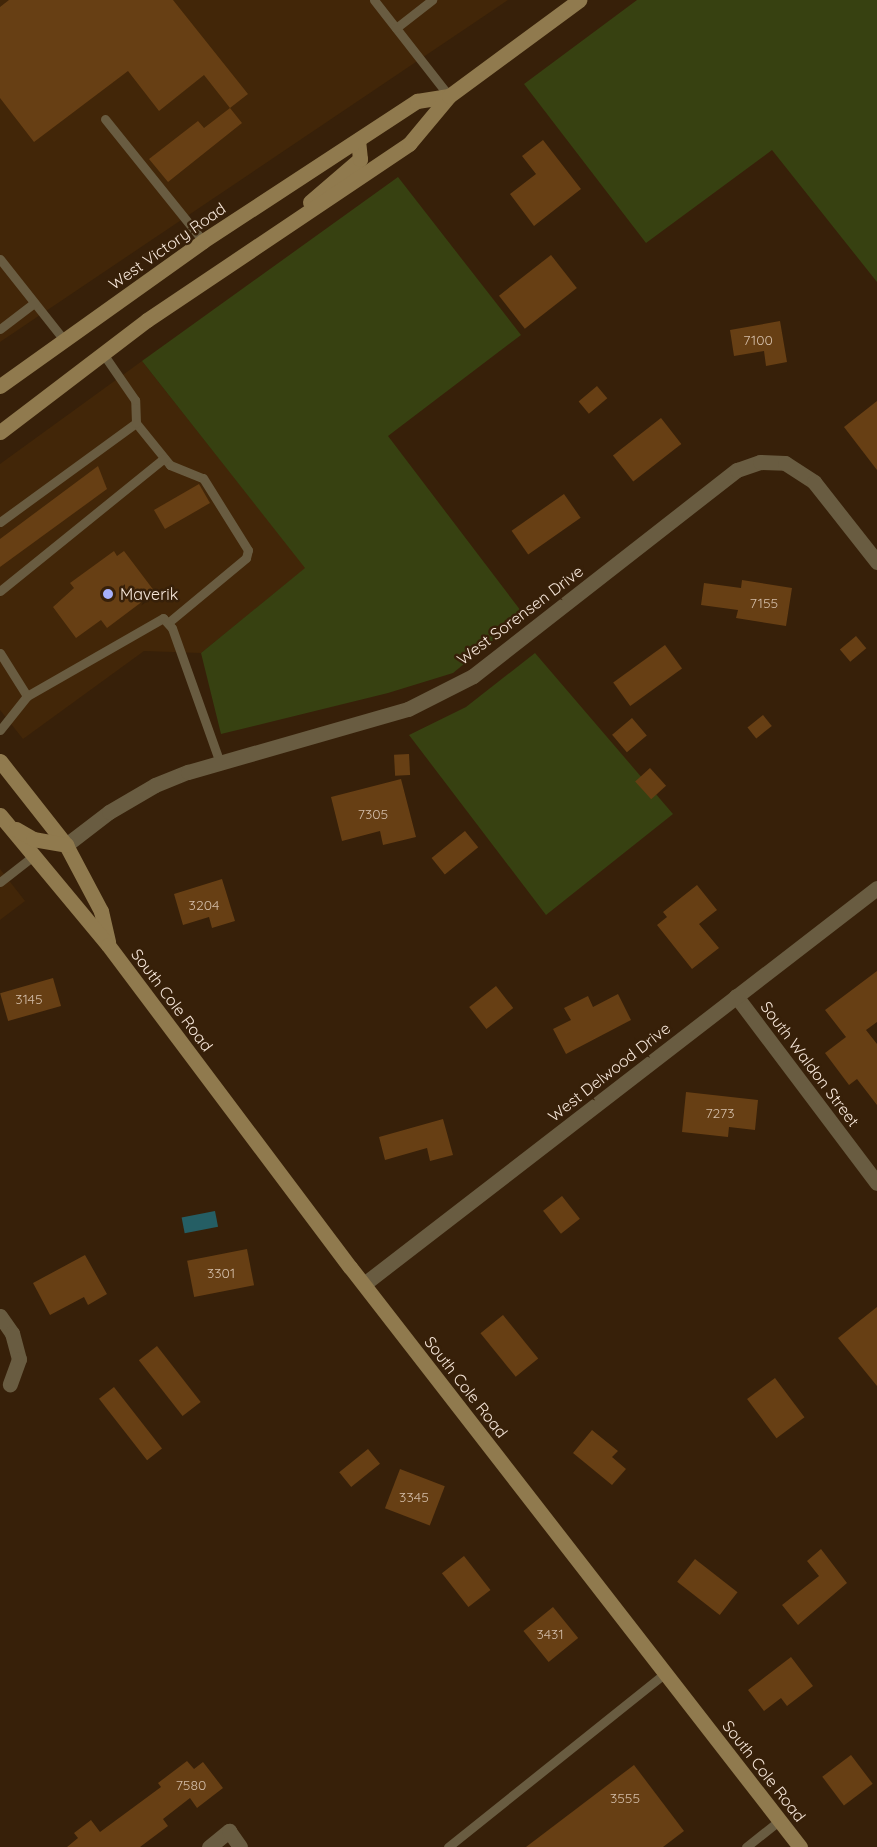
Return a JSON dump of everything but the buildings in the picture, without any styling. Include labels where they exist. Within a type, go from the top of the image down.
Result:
[{"type":"main road","name":"West Victory Road","points":[[0,432],[147,320],[284,226],[410,144],[449,96],[579,0]]},
{"type":"main road","name":"West Victory Road","points":[[0,386],[203,241],[417,101],[449,96]]},
{"type":"main road","name":"West Victory Road","points":[[284,226],[360,159],[358,140]]},
{"type":"main road","name":"South Cole Road","points":[[0,761],[66,845],[101,911],[108,945]]},
{"type":"main road","name":"South Cole Road","points":[[0,815],[22,834],[66,845]]},
{"type":"main road","name":"South Cole Road","points":[[0,815],[32,857],[108,945],[364,1284],[800,1847]]},
{"type":"street","name":"West Sorensen Drive","points":[[66,845],[129,798],[188,772],[408,708],[473,676],[737,470],[760,462],[785,463],[814,482],[877,562]]},
{"type":"street","name":"West Delwood Drive","points":[[364,1284],[877,888]]},
{"type":"street","name":"South Waldon Street","points":[[736,996],[877,1183]]},
{"type":"street","points":[[0,1316],[12,1333],[19,1359],[10,1384]]},
{"type":"street","points":[[209,1847],[229,1832],[240,1847]]},
{"type":"lane","points":[[374,0],[449,96]]},
{"type":"lane","points":[[396,28],[432,0]]},
{"type":"lane","points":[[105,119],[203,241]]},
{"type":"lane","points":[[0,259],[64,339]]},
{"type":"lane","points":[[0,329],[34,303]]},
{"type":"lane","points":[[104,355],[135,400],[136,423],[170,465],[203,478],[248,550],[246,558],[169,622]]},
{"type":"lane","points":[[0,522],[136,423]]},
{"type":"lane","points":[[0,591],[164,458]]},
{"type":"lane","points":[[0,730],[27,696],[154,621],[163,618],[169,622],[220,763]]},
{"type":"lane","points":[[0,653],[27,696]]},
{"type":"lane","points":[[0,882],[32,857]]},
{"type":"lane","points":[[448,1847],[665,1673]]},
{"type":"lane","points":[[746,1847],[780,1820]]},
{"type":"shaded area","points":[[0,0],[508,0],[0,342]]},
{"type":"shaded area","points":[[142,361],[306,568],[201,653],[144,651],[23,739],[0,710],[0,464]]},
{"type":"shaded area","points":[[0,869],[25,901],[0,920]]},
{"type":"green space","points":[[637,0],[877,0],[877,282],[772,150],[646,243],[524,84]]},
{"type":"green space","points":[[398,177],[521,335],[388,436],[524,615],[453,673],[388,693],[221,734],[201,653],[305,568],[142,361]]},
{"type":"green space","points":[[535,653],[673,814],[546,915],[409,735],[466,707]]},
{"type":"water","points":[[215,1211],[218,1227],[185,1233],[182,1217]]},
{"type":"place","name":"Maverik","points":[[108,594]]}]
